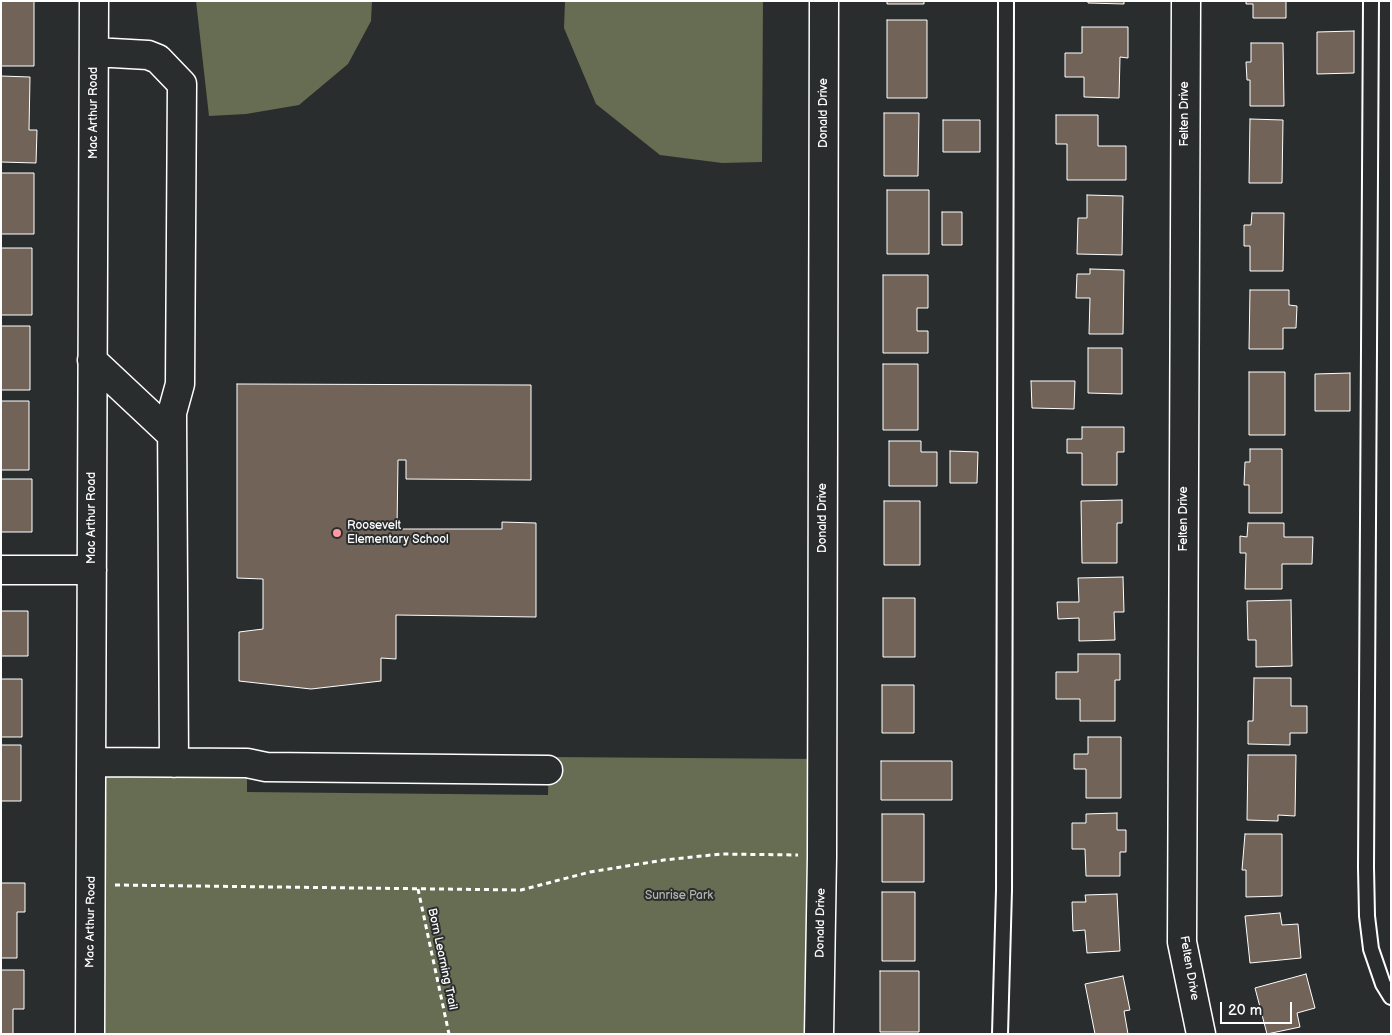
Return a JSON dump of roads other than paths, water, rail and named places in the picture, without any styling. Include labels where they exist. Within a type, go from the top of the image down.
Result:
[{"type":"street","name":"Mac Arthur Road","points":[[90,1034],[93,762],[92,360],[94,1]]},
{"type":"street","name":"Donald Drive","points":[[819,1034],[822,857],[824,1]]},
{"type":"street","name":"Felten Drive","points":[[1186,1],[1182,942],[1201,1034]]},
{"type":"street","points":[[94,52],[148,55],[158,59],[182,84],[180,384],[172,412],[174,763]]},
{"type":"street","points":[[92,360],[172,434]]},
{"type":"street","points":[[1,570],[92,570]]},
{"type":"street","points":[[93,762],[247,764],[266,767],[548,770]]},
{"type":"lane","points":[[1000,1034],[1004,871],[1006,1]]},
{"type":"lane","points":[[1371,1],[1366,867],[1367,916],[1372,949],[1383,984],[1391,997]]},
{"type":"place","name":"Roosevelt Elementary School","points":[[337,533]]},
{"type":"park label","name":"Sunrise Park","points":[[679,896]]}]
